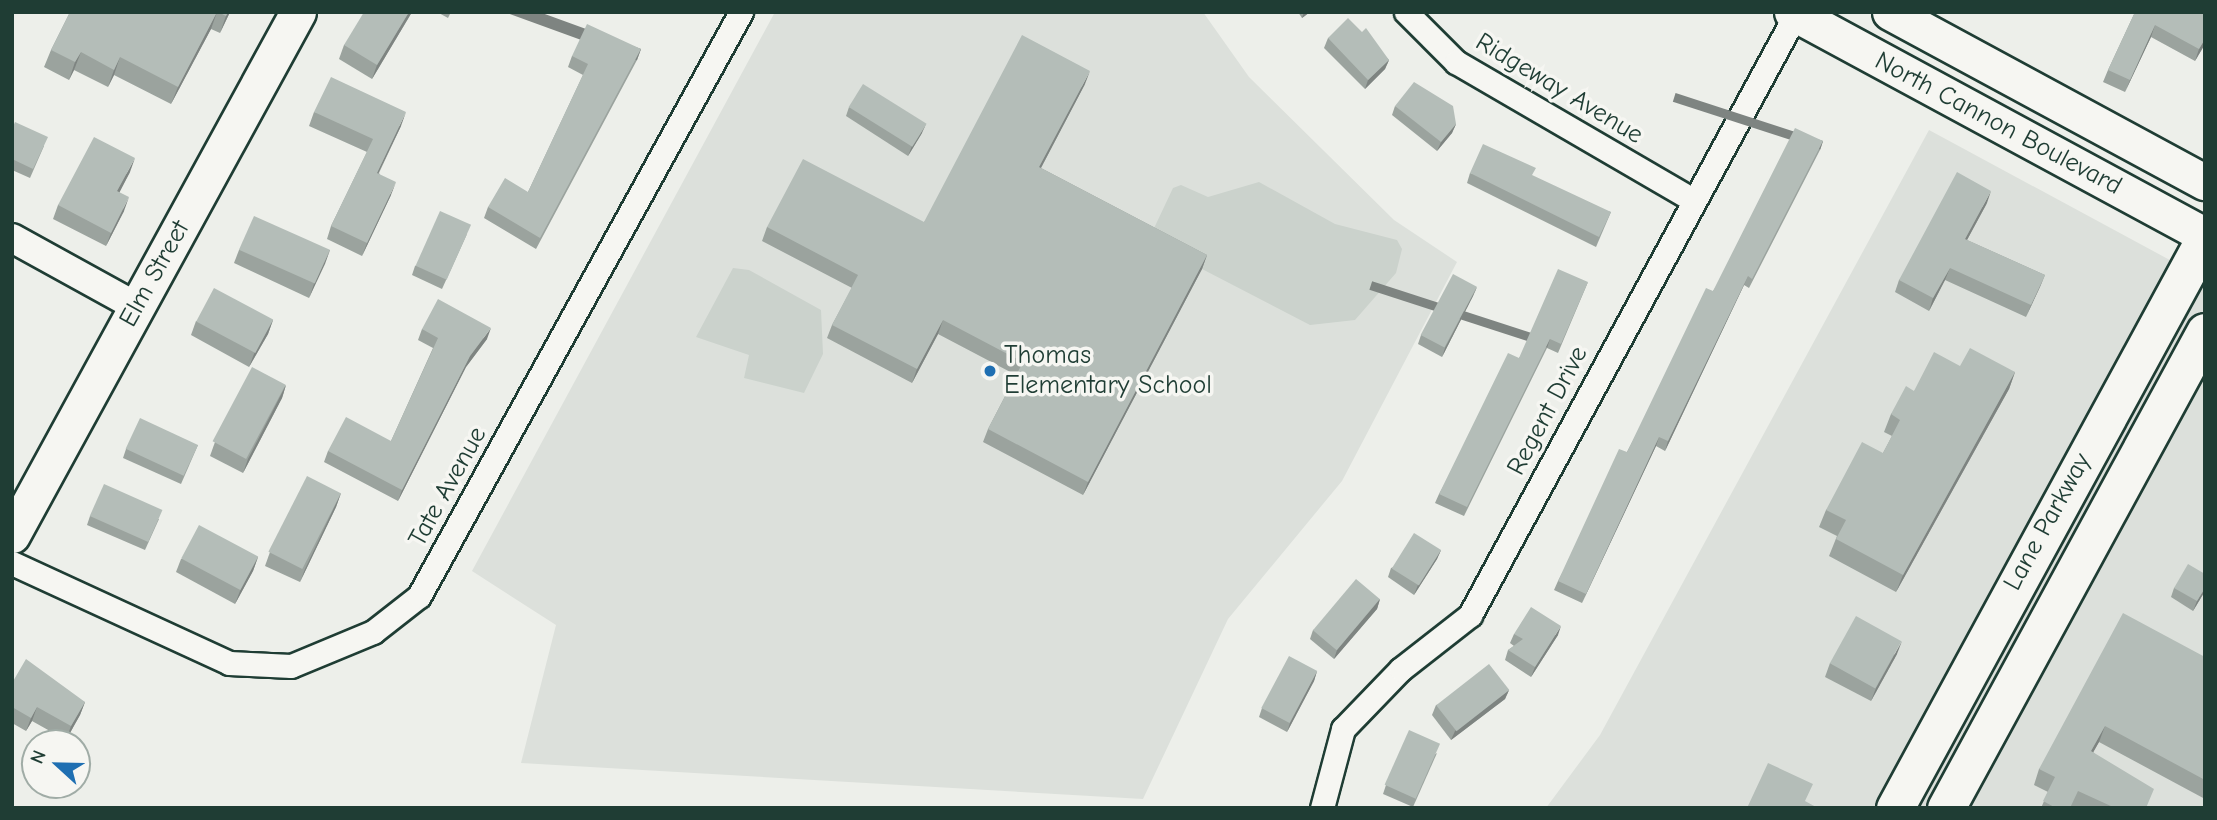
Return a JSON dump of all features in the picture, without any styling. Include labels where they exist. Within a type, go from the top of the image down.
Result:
[{"type":"highway","name":"Lane Parkway","points":[[1895,808],[2205,236]]},
{"type":"highway","name":"Lane Parkway","points":[[1946,808],[2205,332]]},
{"type":"main road","name":"Elm Street","points":[[12,535],[298,12]]},
{"type":"main road","name":"North Cannon Boulevard","points":[[1890,12],[2205,182]]},
{"type":"main road","name":"North Cannon Boulevard","points":[[1795,13],[2205,236]]},
{"type":"street","name":"Tate Avenue","points":[[12,563],[229,663],[291,667],[373,632],[419,596],[741,12]]},
{"type":"street","name":"Ridgeway Avenue","points":[[1406,12],[1478,76],[1693,200]]},
{"type":"street","name":"Regent Drive","points":[[1322,808],[1343,729],[1401,668],[1470,615],[1795,13]]},
{"type":"street","points":[[12,238],[137,307]]},
{"type":"shaded area","name":"Thomas Elementary School","points":[[775,12],[1203,12],[1249,77],[1394,220],[1457,262],[1342,481],[1228,619],[1143,799],[521,763],[556,625],[472,571]]},
{"type":"shaded area","points":[[1929,130],[2205,279],[2205,808],[1546,808],[1600,735]]},
{"type":"shaded area","points":[[1259,182],[1335,224],[1397,240],[1402,249],[1396,273],[1355,320],[1310,325],[1148,241],[1173,188],[1181,185],[1208,197]]},
{"type":"shaded area","points":[[733,268],[749,270],[821,310],[823,354],[804,393],[744,378],[749,355],[696,337]]},
{"type":"building","points":[[70,12],[217,12],[178,87],[120,57],[114,70],[81,52],[75,62],[51,50]]},
{"type":"building","points":[[364,12],[409,12],[377,65],[344,45]]},
{"type":"building","points":[[2135,12],[2205,12],[2205,39],[2199,49],[2155,25],[2130,80],[2108,70]]},
{"type":"building","points":[[1348,18],[1362,32],[1366,28],[1389,60],[1368,80],[1328,38]]},
{"type":"building","points":[[587,24],[641,49],[540,238],[488,207],[505,178],[528,192],[588,64],[572,56]]},
{"type":"building","points":[[1022,35],[1090,71],[1039,167],[1207,255],[1088,482],[988,429],[1023,362],[943,320],[917,369],[832,325],[858,275],[767,227],[803,159],[924,222]]},
{"type":"building","points":[[331,77],[406,112],[377,173],[396,182],[367,243],[331,226],[373,139],[314,112]]},
{"type":"building","points":[[1414,82],[1453,106],[1456,124],[1441,142],[1395,106]]},
{"type":"building","points":[[863,84],[927,124],[912,147],[849,107]]},
{"type":"building","points":[[15,122],[48,137],[33,169],[12,159],[12,129]]},
{"type":"building","points":[[1795,128],[1823,141],[1752,279],[1748,276],[1668,441],[1659,437],[1586,594],[1558,581],[1619,449],[1627,452],[1706,288],[1713,291]]},
{"type":"building","points":[[94,137],[135,158],[117,191],[129,197],[111,233],[58,205]]},
{"type":"building","points":[[1483,144],[1536,168],[1532,175],[1611,212],[1599,237],[1470,173]]},
{"type":"building","points":[[1957,172],[1991,191],[1965,239],[2045,275],[2031,305],[1950,268],[1933,298],[1899,280]]},
{"type":"building","points":[[440,211],[471,225],[447,280],[416,266]]},
{"type":"building","points":[[254,216],[330,250],[315,284],[239,250]]},
{"type":"building","points":[[1558,269],[1588,282],[1561,344],[1550,339],[1467,507],[1439,494],[1508,353],[1519,358]]},
{"type":"building","points":[[1453,274],[1477,287],[1444,348],[1421,335]]},
{"type":"building","points":[[214,288],[273,319],[255,353],[196,322]]},
{"type":"building","points":[[438,299],[491,328],[470,356],[402,490],[328,451],[346,417],[391,441],[438,338],[422,329]]},
{"type":"building","points":[[1970,348],[2015,372],[1903,575],[1836,539],[1846,520],[1826,510],[1862,442],[1883,453],[1900,420],[1891,414],[1906,386],[1914,391],[1934,352],[1960,366]]},
{"type":"building","points":[[252,367],[286,385],[246,459],[213,441]]},
{"type":"building","points":[[140,418],[198,445],[184,476],[126,449]]},
{"type":"building","points":[[307,476],[341,493],[302,569],[268,552]]},
{"type":"building","points":[[104,484],[162,510],[148,542],[90,516]]},
{"type":"building","points":[[199,525],[258,556],[240,590],[181,559]]},
{"type":"building","points":[[1414,533],[1441,550],[1419,586],[1392,569]]},
{"type":"building","points":[[2188,564],[2205,574],[2205,588],[2197,601],[2174,588]]},
{"type":"building","points":[[1356,579],[1380,599],[1337,650],[1313,630]]},
{"type":"building","points":[[1531,607],[1561,626],[1535,667],[1508,650],[1523,639],[1514,634]]},
{"type":"building","points":[[2123,613],[2205,657],[2205,780],[2105,726],[2091,751],[2154,789],[2146,808],[2112,808],[2078,791],[2070,808],[2056,808],[2043,801],[2055,777],[2039,769]]},
{"type":"building","points":[[1856,616],[1901,641],[1875,688],[1830,663]]},
{"type":"building","points":[[1289,656],[1317,671],[1290,723],[1261,708]]},
{"type":"building","points":[[26,659],[85,702],[71,726],[37,707],[31,718],[12,707],[12,683]]},
{"type":"building","points":[[1489,664],[1509,690],[1457,731],[1436,705]]},
{"type":"building","points":[[1409,730],[1440,744],[1416,799],[1385,785]]},
{"type":"building","points":[[1768,763],[1813,784],[1805,801],[1816,808],[1747,808]]},
{"type":"place","name":"Thomas Elementary School","points":[[990,371]]}]
